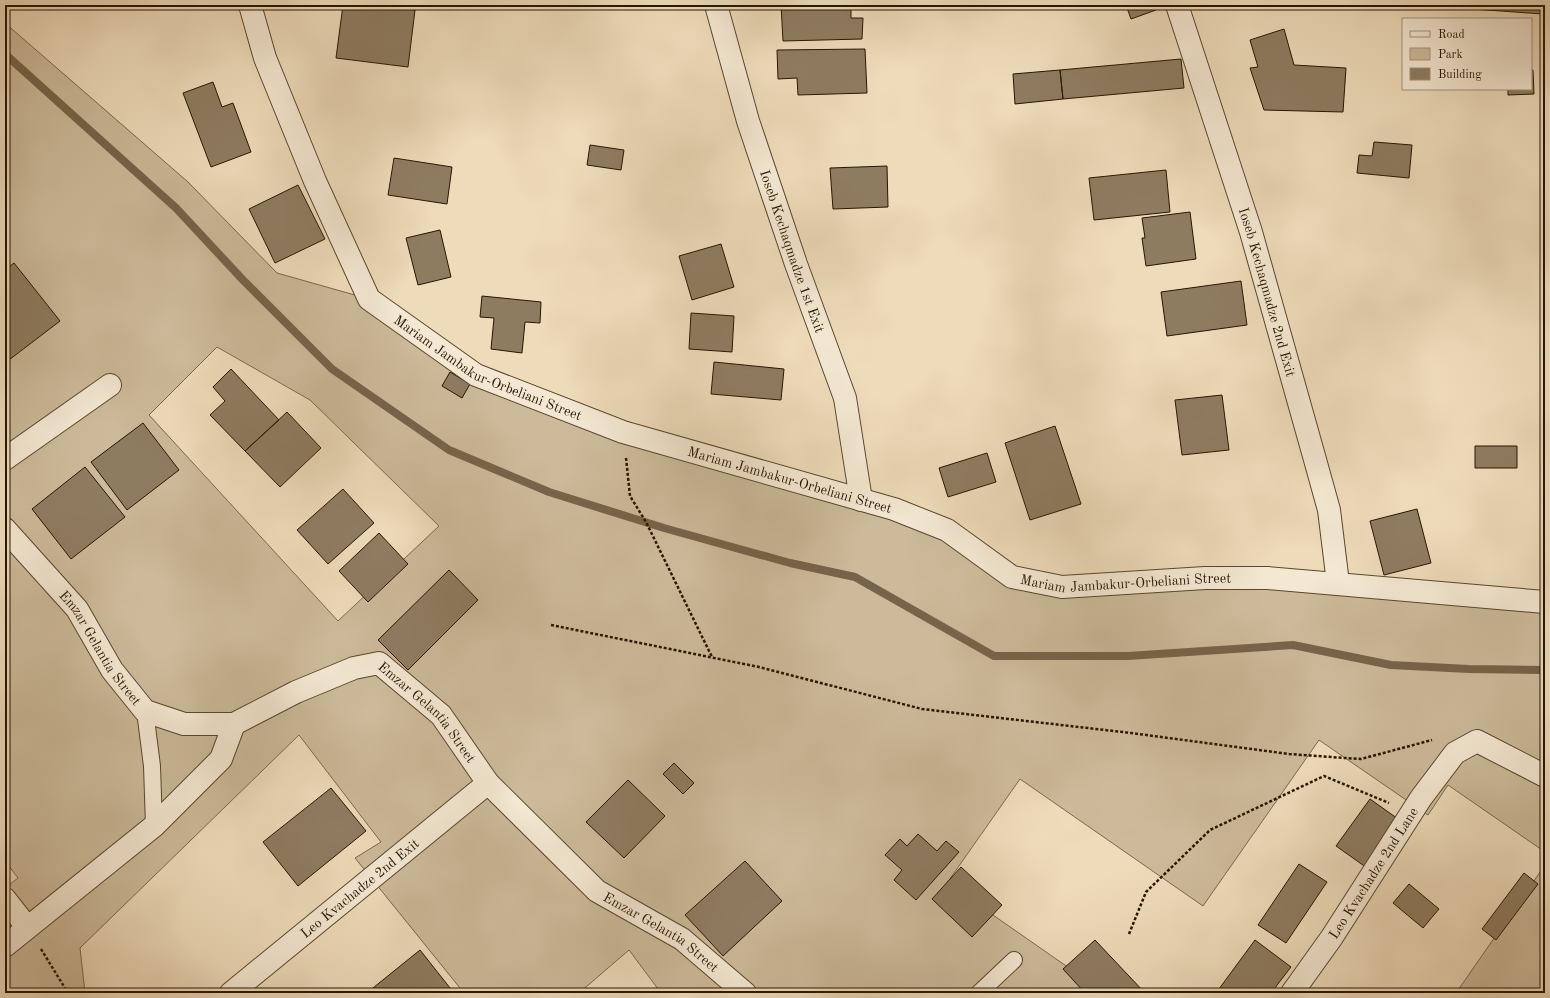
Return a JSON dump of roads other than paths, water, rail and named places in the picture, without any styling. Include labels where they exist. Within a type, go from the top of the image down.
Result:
[{"type":"street","name":"Mariam Jambakur-Orbeliani Street","points":[[250,5],[268,65],[315,182],[369,299],[476,375],[623,432],[894,509],[947,530],[1012,577],[1062,587],[1205,578],[1268,578],[1545,602]]},
{"type":"street","name":"Ioseb Kechaqmadze 1st Exit","points":[[716,5],[748,121],[796,264],[845,398],[861,500]]},
{"type":"street","name":"Ioseb Kechaqmadze 2nd Exit","points":[[1177,5],[1250,232],[1329,510],[1338,583]]},
{"type":"street","points":[[5,459],[110,385]]},
{"type":"street","name":"Emzar Gelantia Street","points":[[5,529],[78,609],[112,670],[145,710],[184,724],[234,724],[296,692],[354,668],[379,663],[441,715],[488,783],[597,891],[682,939],[745,993]]},
{"type":"street","points":[[5,946],[154,826],[221,759],[234,724]]},
{"type":"street","name":"Leo Kvachadze 2nd Lane","points":[[1292,993],[1332,937],[1412,812],[1455,753],[1477,740],[1545,776]]},
{"type":"street","name":"Leo Kvachadze 2nd Exit","points":[[231,993],[488,783]]},
{"type":"street","points":[[5,898],[28,927]]},
{"type":"lane","points":[[145,710],[152,766],[154,826]]},
{"type":"lane","points":[[979,993],[1014,960]]},
{"type":"waterway","points":[[5,54],[176,208],[243,280],[332,369],[449,450],[549,492],[664,528],[790,563],[855,577],[994,656],[1128,656],[1293,645],[1391,665],[1469,669],[1545,670]]}]
